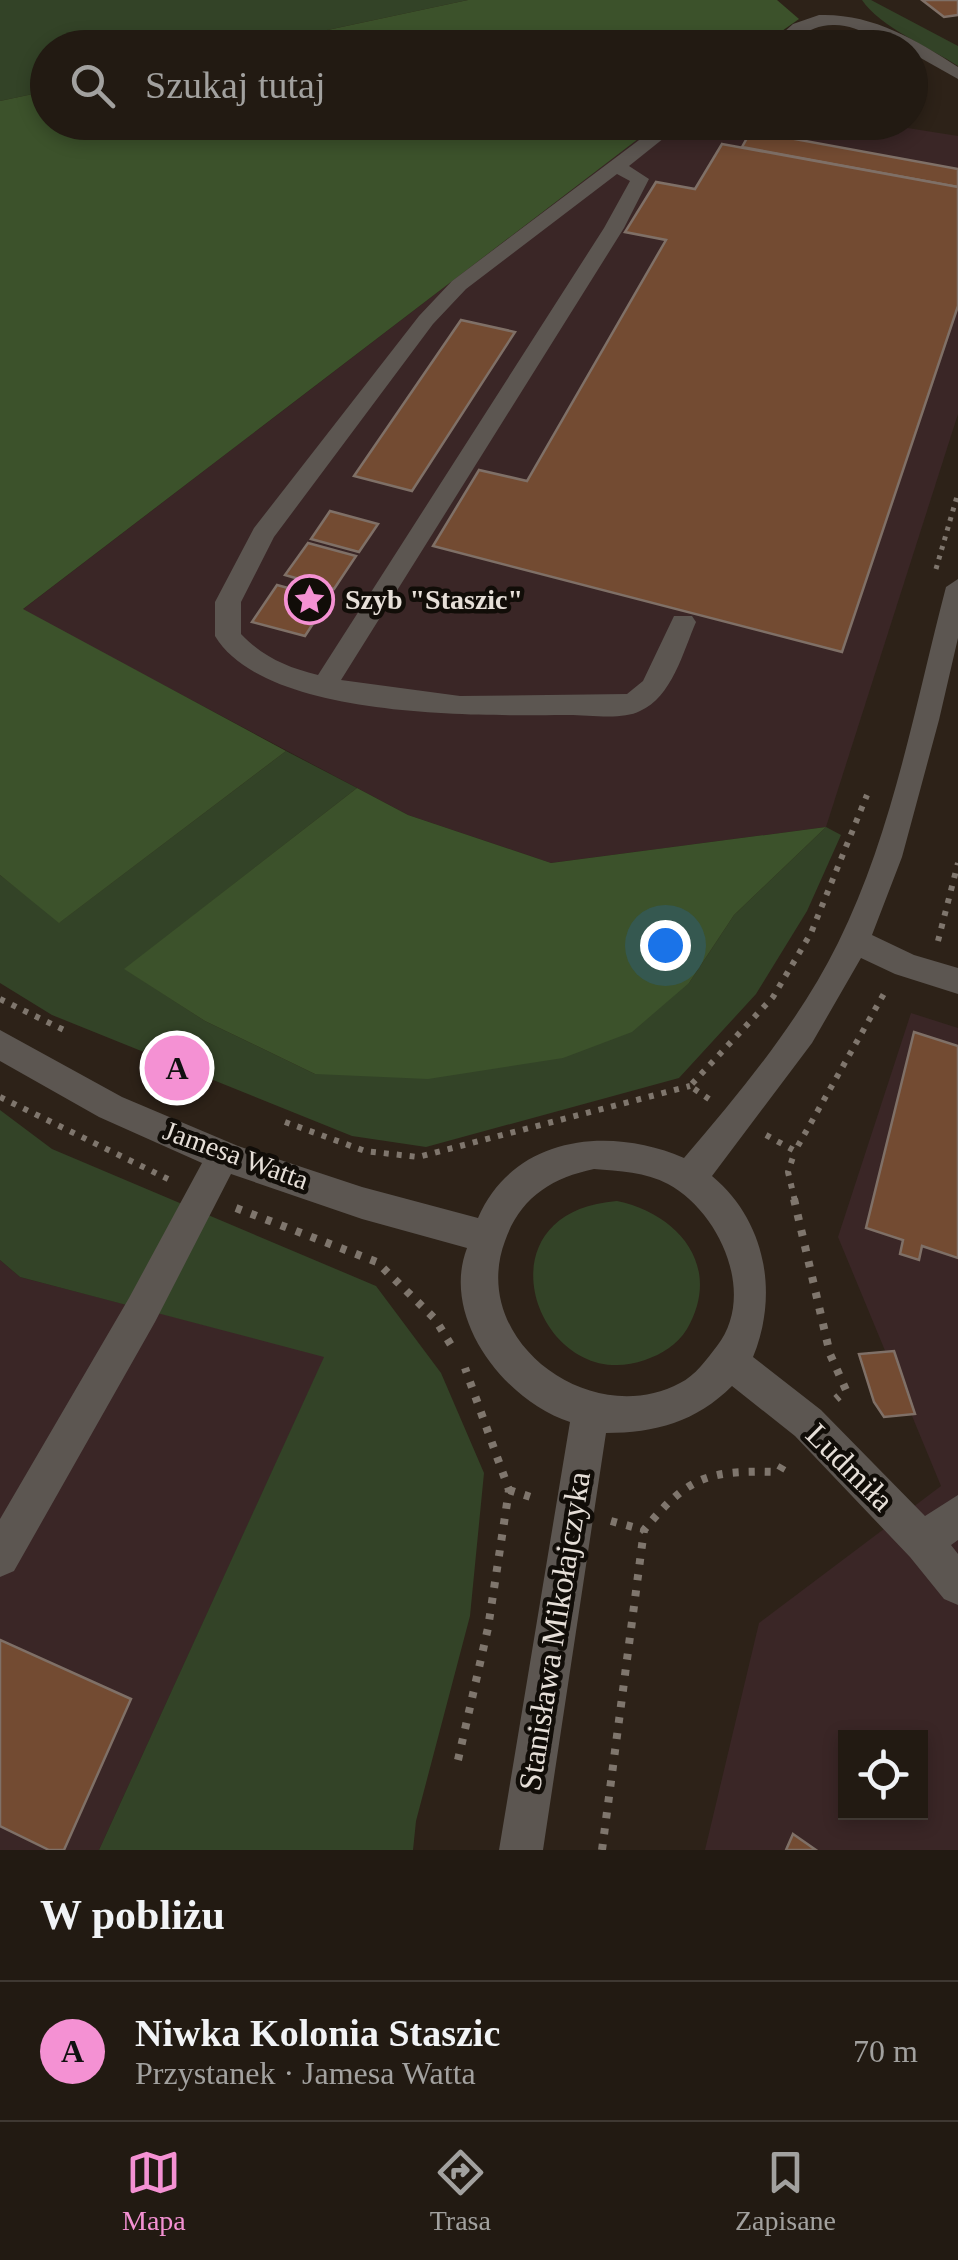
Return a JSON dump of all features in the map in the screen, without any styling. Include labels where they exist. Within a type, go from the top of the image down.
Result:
[{"type":"street","points":[[838,0],[850,11],[852,22]]},
{"type":"street","points":[[800,30],[810,23],[852,22],[884,30]]},
{"type":"street","points":[[928,56],[958,74]]},
{"type":"street","points":[[651,140],[459,285],[426,320],[263,534],[228,602],[228,636],[250,659],[285,676],[358,694],[460,706],[634,704],[654,687],[683,622]]},
{"type":"street","points":[[324,686],[614,228],[640,178],[616,166]]},
{"type":"street","points":[[689,1178],[824,996],[855,941],[950,651],[958,587]]},
{"type":"street","points":[[855,941],[906,965],[958,981]]},
{"type":"street","name":"Jamesa Watta","points":[[0,1044],[25,1061],[134,1116],[224,1155],[485,1236]]},
{"type":"street","points":[[594,1154],[644,1158],[689,1178],[720,1207],[742,1242],[751,1283],[747,1325],[730,1362],[693,1397],[644,1415],[590,1412],[546,1394],[509,1362],[486,1322],[478,1278],[485,1236],[510,1195],[548,1166],[594,1154]]},
{"type":"street","points":[[0,1557],[142,1310],[224,1155]]},
{"type":"street","name":"Ludmiła","points":[[730,1362],[808,1422],[924,1543],[958,1585]]},
{"type":"street","name":"Stanisława Mikołajczyka","points":[[521,1850],[590,1412]]},
{"type":"street","points":[[924,1543],[958,1514]]},
{"type":"path","points":[[0,999],[66,1031]]},
{"type":"path","points":[[285,1122],[365,1151],[418,1157],[690,1086]]},
{"type":"path","points":[[602,1850],[644,1530],[677,1488],[712,1470],[779,1472],[808,1422],[846,1390],[830,1354],[788,1172],[795,1150]]},
{"type":"path","points":[[377,1262],[435,1319],[465,1367],[509,1490],[488,1628],[458,1760]]},
{"type":"shaded area","points":[[928,131],[958,136],[958,414],[826,827],[551,863],[408,815],[22,610],[637,140],[928,140]]},
{"type":"shaded area","points":[[911,1013],[958,1028],[958,1850],[705,1850],[759,1623],[941,1486],[838,1237]]},
{"type":"shaded area","points":[[0,1260],[20,1277],[325,1356],[99,1850],[0,1850]]},
{"type":"green space","points":[[0,0],[468,0],[328,30],[30,30],[30,95],[0,101]]},
{"type":"green space","points":[[468,0],[777,0],[799,19],[783,30],[328,30]]},
{"type":"green space","points":[[862,0],[871,0],[928,30],[896,30]]},
{"type":"green space","points":[[928,30],[958,46],[958,66],[928,48]]},
{"type":"green space","points":[[30,95],[30,140],[637,140],[23,609],[286,751],[59,923],[0,875],[0,101]]},
{"type":"green space","points":[[286,751],[357,788],[125,969],[205,1021],[315,1074],[689,983],[734,915],[826,827],[841,835],[807,911],[756,994],[679,1078],[426,1147],[352,1136],[52,1015],[0,983],[0,875],[60,922]]},
{"type":"green space","points":[[357,788],[408,815],[551,863],[826,827],[734,915],[689,983],[632,1032],[563,1058],[428,1079],[315,1074],[205,1021],[124,969]]},
{"type":"green space","points":[[0,1110],[52,1149],[376,1286],[441,1373],[484,1473],[470,1616],[416,1821],[413,1850],[99,1850],[324,1357],[20,1277],[0,1260]]},
{"type":"green space","points":[[617,1201],[659,1218],[676,1231],[697,1265],[700,1285],[697,1306],[687,1329],[674,1344],[645,1360],[607,1365],[575,1353],[551,1329],[536,1299],[534,1266],[545,1236],[572,1213]]},
{"type":"building","points":[[922,0],[958,0],[958,15],[944,17]]},
{"type":"building","points":[[746,140],[800,140],[958,169],[958,187],[742,147]]},
{"type":"building","points":[[722,144],[958,187],[958,306],[842,652],[433,546],[479,470],[527,481],[666,240],[625,232],[656,182],[695,189]]},
{"type":"building","points":[[461,320],[515,332],[412,491],[354,476]]},
{"type":"building","points":[[330,511],[378,524],[359,552],[311,539]]},
{"type":"building","points":[[308,543],[356,556],[334,589],[285,575]]},
{"type":"building","points":[[277,585],[329,599],[305,636],[252,622]]},
{"type":"building","points":[[914,1032],[958,1046],[958,1258],[922,1246],[919,1260],[900,1254],[903,1240],[866,1228]]},
{"type":"building","points":[[894,1351],[915,1414],[884,1417],[874,1402],[859,1354]]},
{"type":"building","points":[[0,1640],[131,1699],[64,1850],[49,1850],[0,1826]]},
{"type":"building","points":[[793,1834],[816,1850],[786,1850]]},
{"type":"place","name":"Szyb \"Staszic\"","points":[[310,599]]},
{"type":"place","name":"Niwka Kolonia Staszic","points":[[177,1068]]}]
